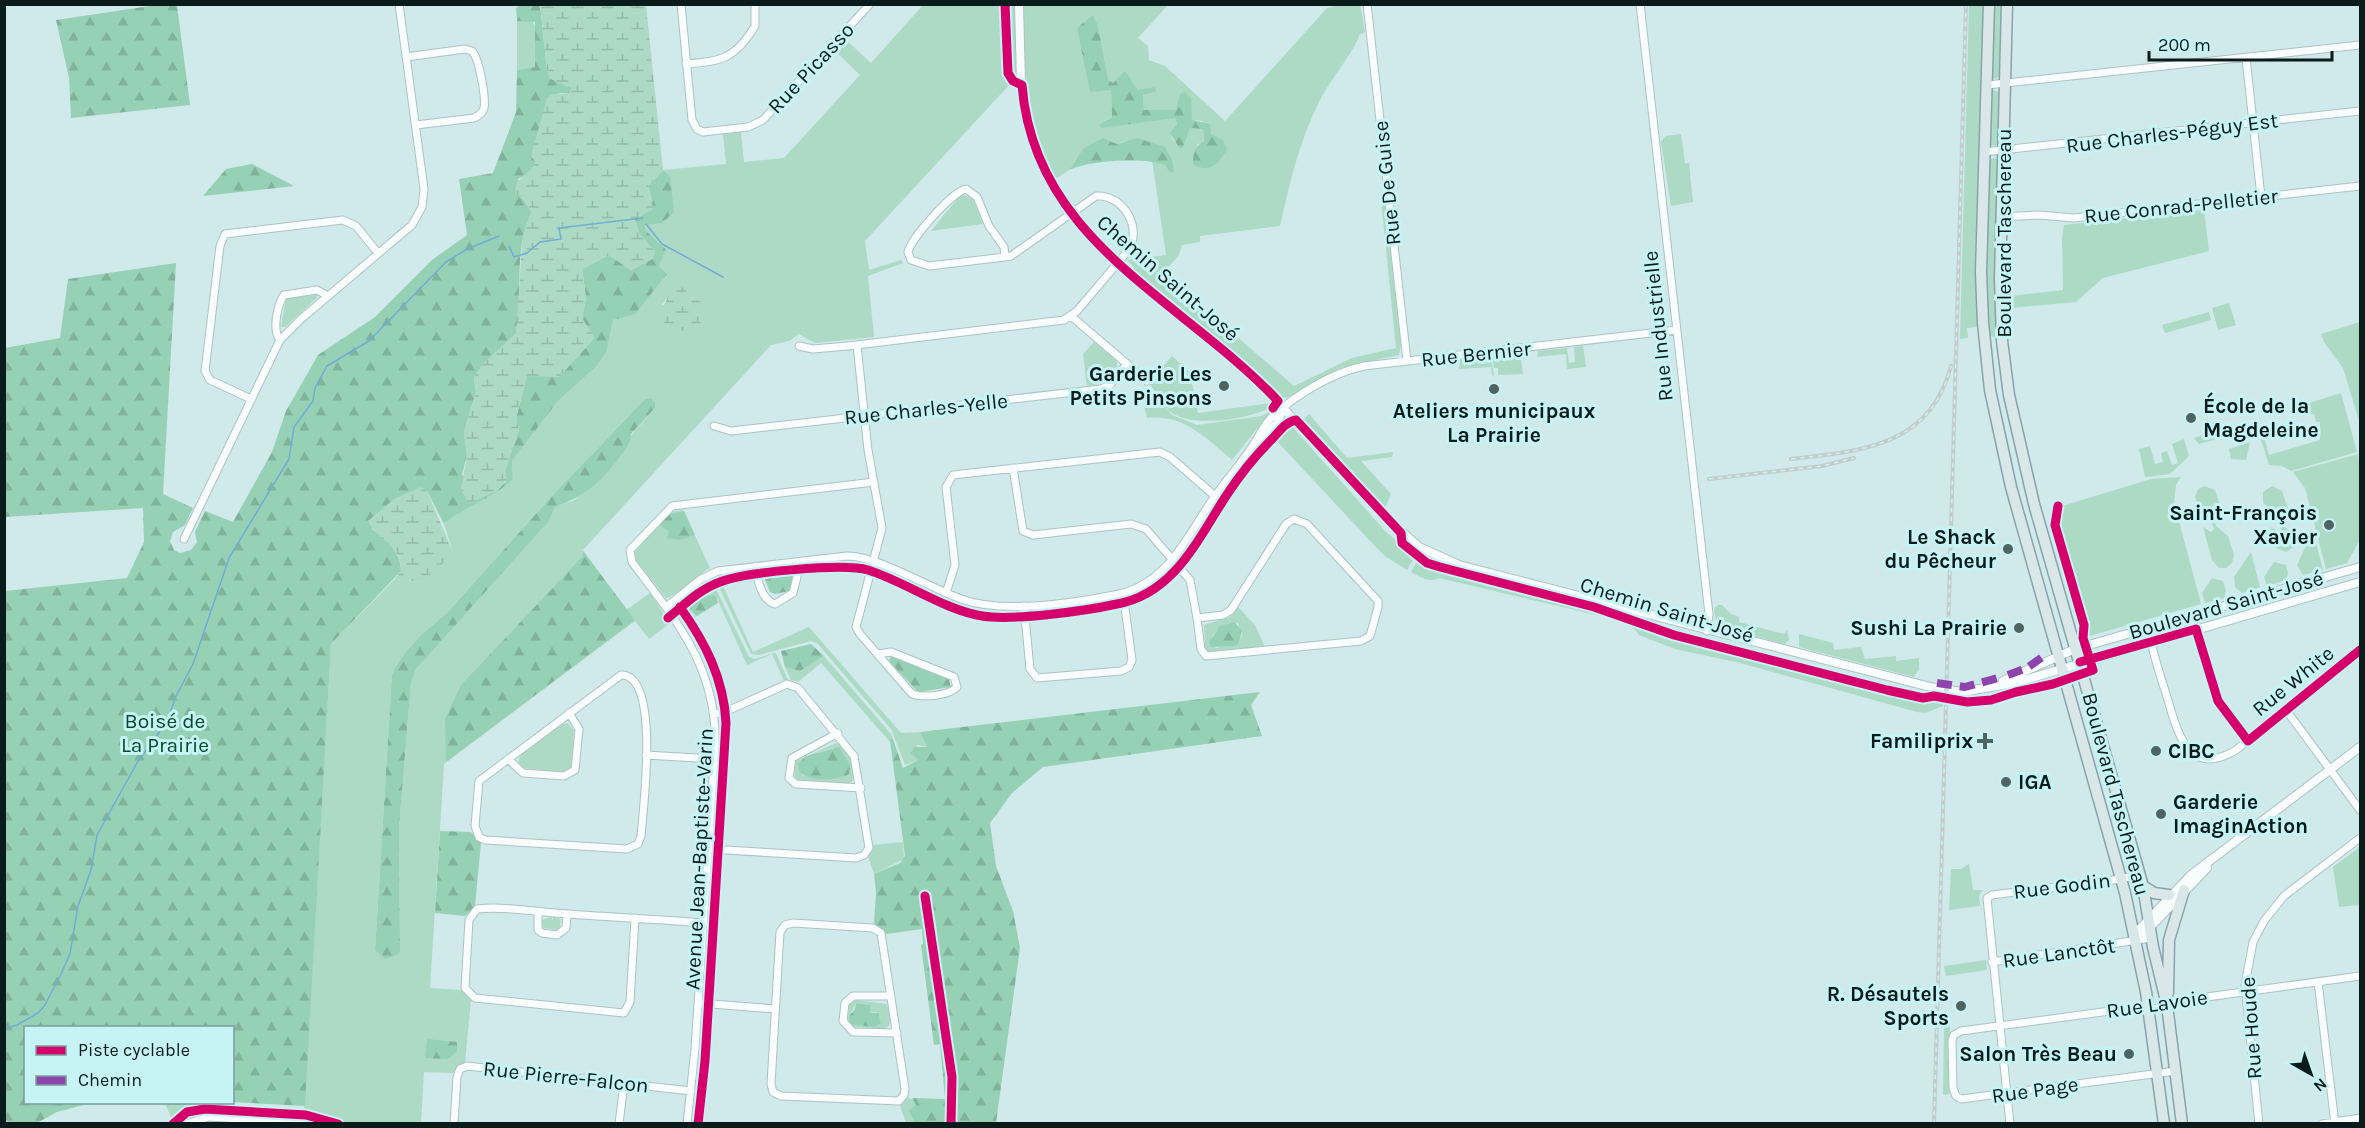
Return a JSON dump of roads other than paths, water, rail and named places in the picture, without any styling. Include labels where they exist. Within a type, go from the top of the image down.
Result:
[{"type":"main road","name":"Boulevard Taschereau","points":[[1989,4],[1981,272],[1984,343],[2002,451],[2121,879],[2148,1009],[2164,1124]]},
{"type":"main road","name":"Boulevard Taschereau","points":[[2007,4],[2000,279],[2002,341],[2019,447],[2143,886],[2151,938],[2168,1005],[2182,1124]]},
{"type":"main road","points":[[1984,343],[2002,341]]},
{"type":"main road","points":[[2002,451],[2019,447]]},
{"type":"main road","points":[[2030,557],[2047,552]]},
{"type":"main road","points":[[2143,886],[2154,893],[2169,895]]},
{"type":"main road","points":[[2168,1005],[2169,940],[2184,890]]},
{"type":"street","points":[[184,539],[280,340],[295,324],[412,225],[422,207],[423,181],[399,4]]},
{"type":"street","name":"Rue Picasso","points":[[681,4],[692,120],[697,129],[707,132],[752,126],[766,117],[869,5]]},
{"type":"street","points":[[686,64],[721,61],[731,55],[755,26],[755,4]]},
{"type":"street","name":"Chemin Saint-José","points":[[1019,4],[1021,82],[1028,123],[1045,172],[1070,213],[1089,236],[1118,263],[1232,356],[1284,407],[1413,543],[1459,566],[1943,690],[1962,692],[2014,683],[2062,668]]},
{"type":"street","name":"Rue De Guise","points":[[1367,4],[1407,362]]},
{"type":"street","name":"Rue Industrielle","points":[[1640,4],[1709,614],[1707,631]]},
{"type":"street","points":[[1987,85],[2361,45]]},
{"type":"street","points":[[406,57],[469,49],[477,56],[480,71],[484,104],[480,114],[470,118],[416,125]]},
{"type":"street","points":[[2246,58],[2261,197]]},
{"type":"street","name":"Rue Charles-Péguy Est","points":[[1984,152],[2003,152],[2361,111]]},
{"type":"street","name":"Rue Conrad-Pelletier","points":[[2001,217],[2039,215],[2066,218],[2361,186]]},
{"type":"street","points":[[799,346],[813,350],[1053,323],[1071,316],[1132,246],[1135,236],[1120,203],[1108,196],[1096,196],[1016,253],[1005,257],[925,266],[913,261],[908,252],[914,239],[956,194],[966,189],[978,197],[989,226],[1004,247],[1005,257]]},
{"type":"street","points":[[251,399],[210,380],[205,371],[220,246],[225,234],[343,220],[356,226],[378,253]]},
{"type":"street","points":[[280,340],[276,334],[276,327],[280,302],[284,295],[317,290],[328,296]]},
{"type":"street","points":[[1071,316],[1147,381]]},
{"type":"street","name":"Rue Bernier","points":[[666,607],[710,574],[756,566],[852,556],[983,606],[1024,606],[1123,593],[1150,580],[1173,560],[1215,496],[1272,417],[1284,407],[1346,371],[1677,330]]},
{"type":"street","points":[[856,345],[864,416],[882,528],[875,563],[856,624],[858,631],[878,654],[915,695],[950,692],[957,687],[954,677],[891,652],[884,651],[878,654]]},
{"type":"street","name":"Rue Charles-Yelle","points":[[714,426],[731,431],[1101,389],[1110,384],[1127,364]]},
{"type":"street","points":[[946,593],[955,565],[947,481],[956,475],[1160,452],[1170,457],[1215,496]]},
{"type":"street","points":[[1013,468],[1020,524],[1026,533],[1033,535],[1135,524],[1146,529],[1192,585],[1202,652],[1213,657],[1364,640],[1372,633],[1378,604],[1307,524],[1294,519],[1286,524],[1232,610],[1223,615],[1197,618]]},
{"type":"street","name":"Avenue Jean-Baptiste-Varin","points":[[687,1124],[699,1003],[714,759],[714,714],[708,683],[698,655],[630,556],[632,547],[672,506],[874,482]]},
{"type":"street","points":[[756,566],[758,580],[766,599],[775,604],[793,593],[797,577],[797,562]]},
{"type":"street","name":"Boulevard Saint-José","points":[[2058,655],[2361,567]]},
{"type":"street","name":"Boulevard Saint-José","points":[[2062,668],[2361,582]]},
{"type":"street","points":[[1024,606],[1030,669],[1037,678],[1121,671],[1129,667],[1132,660],[1123,593]]},
{"type":"street","points":[[2192,615],[2216,696],[2248,741]]},
{"type":"street","name":"Rue White","points":[[2151,642],[2177,732],[2186,747],[2199,756],[2213,758],[2227,754],[2248,741],[2361,650]]},
{"type":"street","name":"Chemin Saint-José","points":[[1988,687],[2058,655]]},
{"type":"street","points":[[629,676],[637,685],[645,709],[646,755],[641,839],[630,849],[485,840],[479,837],[475,826],[477,786],[481,779],[618,677],[629,676]]},
{"type":"street","points":[[708,849],[862,857],[868,851],[869,844],[854,756],[838,733],[798,688],[790,684],[725,712],[714,714]]},
{"type":"street","points":[[2286,710],[2361,810]]},
{"type":"street","points":[[508,759],[523,773],[564,776],[571,774],[577,765],[579,732],[569,713]]},
{"type":"street","points":[[838,733],[792,758],[789,778],[796,784],[861,788]]},
{"type":"street","points":[[2149,922],[2169,895],[2191,875],[2361,747]]},
{"type":"street","points":[[646,755],[714,759]]},
{"type":"street","name":"Rue Houde","points":[[2259,1124],[2245,992],[2250,951],[2270,912],[2289,891],[2361,838]]},
{"type":"street","points":[[2132,940],[2227,849]]},
{"type":"street","name":"Rue Godin","points":[[1992,962],[1986,901],[1994,895],[2121,879],[2140,874]]},
{"type":"street","points":[[635,918],[630,1002],[624,1013],[486,999],[469,995],[465,985],[469,920],[472,912],[480,909],[704,922]]},
{"type":"street","points":[[538,912],[538,930],[557,935],[566,928],[567,914]]},
{"type":"street","points":[[790,923],[878,929],[883,939],[891,996],[905,1089],[899,1101],[775,1094],[771,1084],[780,932],[784,925],[790,923]]},
{"type":"street","name":"Rue Lanctôt","points":[[1992,962],[2151,938]]},
{"type":"street","points":[[1992,962],[2010,1124]]},
{"type":"street","name":"Rue Lavoie","points":[[1954,1035],[1961,1031],[2139,1007],[2148,1009],[2178,1001],[2361,976]]},
{"type":"street","points":[[2318,982],[2335,1123]]},
{"type":"street","points":[[891,996],[853,996],[845,1003],[843,1021],[853,1032],[897,1033]]},
{"type":"street","points":[[699,1003],[775,1009]]},
{"type":"street","name":"Rue Page","points":[[1954,1035],[1953,1088],[1956,1096],[1965,1099],[2176,1071]]},
{"type":"street","name":"Rue Pierre-Falcon","points":[[454,1124],[457,1077],[460,1069],[465,1066],[691,1091]]},
{"type":"street","points":[[619,1124],[624,1083]]},
{"type":"street","points":[[186,1124],[197,1119],[213,1117],[315,1124]]},
{"type":"street","points":[[2322,1124],[2361,1118]]},
{"type":"waterway","points":[[509,246],[514,257],[527,253],[540,242],[561,239],[559,228],[643,218]]},
{"type":"waterway","points":[[646,224],[662,244],[723,277]]},
{"type":"waterway","points":[[4,1029],[17,1025],[38,1013],[45,1005],[61,974],[70,954],[78,906],[91,870],[97,835],[137,763],[168,720],[175,698],[193,664],[229,558],[289,459],[294,427],[313,401],[315,388],[327,366],[369,341],[446,262],[467,249],[499,236]]},
{"type":"railway","points":[[1934,1124],[1966,4]]},
{"type":"railway","points":[[1791,459],[1867,447],[1889,440],[1910,429],[1927,414],[1941,393],[1951,366]]},
{"type":"railway","points":[[1709,479],[1822,466],[1854,458]]},
{"type":"place","name":"Garderie Les Petits Pinsons","points":[[1224,386]]},
{"type":"place","name":"Ateliers municipaux La Prairie","points":[[1494,389]]},
{"type":"place","name":"École de la Magdeleine","points":[[2191,418]]},
{"type":"place","name":"Saint-François Xavier","points":[[2329,525]]},
{"type":"place","name":"Le Shack du Pêcheur","points":[[2008,549]]},
{"type":"place","name":"Sushi La Prairie","points":[[2019,628]]},
{"type":"place","name":"Familiprix","points":[[1985,741]]},
{"type":"place","name":"CIBC","points":[[2156,751]]},
{"type":"place","name":"IGA","points":[[2006,782]]},
{"type":"place","name":"Garderie ImaginAction","points":[[2161,814]]},
{"type":"place","name":"R. Désautels Sports","points":[[1961,1006]]},
{"type":"place","name":"Salon Très Beau","points":[[2129,1054]]},
{"type":"park label","name":"Boisé de La Prairie","points":[[165,733]]}]
